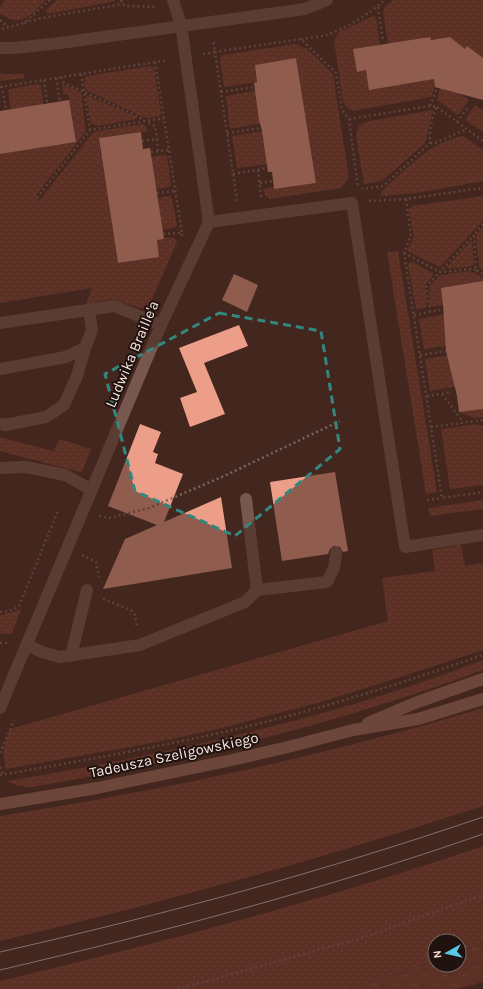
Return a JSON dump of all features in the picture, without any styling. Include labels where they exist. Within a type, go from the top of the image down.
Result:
[{"type":"street","points":[[173,0],[181,26],[209,222],[352,203],[405,547],[483,536]]},
{"type":"street","points":[[0,48],[60,43],[305,9],[327,0]]},
{"type":"street","name":"Ludwika Braille'a","points":[[0,708],[161,325],[209,222]]},
{"type":"street","points":[[0,323],[114,306],[161,325]]},
{"type":"street","points":[[0,424],[5,425],[46,416],[64,405],[77,376],[92,330],[89,309]]},
{"type":"street","points":[[0,369],[66,357],[85,348]]},
{"type":"street","points":[[0,468],[26,467],[65,475],[92,490]]},
{"type":"street","points":[[246,499],[257,590]]},
{"type":"street","points":[[27,644],[42,652],[60,657],[140,645],[245,602],[257,590],[326,582],[334,568],[336,553]]},
{"type":"street","points":[[71,656],[87,590]]},
{"type":"street","name":"Tadeusza Szeligowskiego","points":[[353,730],[415,702],[483,679]]},
{"type":"street","name":"Tadeusza Szeligowskiego","points":[[0,804],[97,788],[232,760],[353,730],[418,719],[483,700]]},
{"type":"path","points":[[24,23],[50,0]]},
{"type":"path","points":[[6,109],[1,87],[326,35],[344,27],[378,7],[385,0]]},
{"type":"path","points":[[0,29],[42,18],[122,4]]},
{"type":"path","points":[[378,7],[383,40]]},
{"type":"path","points":[[0,20],[8,27]]},
{"type":"path","points":[[210,22],[237,206]]},
{"type":"path","points":[[301,39],[336,73],[342,110],[349,119],[358,189]]},
{"type":"path","points":[[156,62],[182,233]]},
{"type":"path","points":[[81,74],[90,130]]},
{"type":"path","points":[[61,77],[64,83],[138,116],[144,121],[155,126],[158,151]]},
{"type":"path","points":[[56,78],[60,102]]},
{"type":"path","points":[[44,80],[47,102]]},
{"type":"path","points":[[221,92],[254,87]]},
{"type":"path","points":[[430,106],[437,88]]},
{"type":"path","points":[[349,119],[430,106],[438,107],[483,141]]},
{"type":"path","points":[[457,122],[470,106]]},
{"type":"path","points":[[430,143],[429,137],[435,112],[438,107]]},
{"type":"path","points":[[38,198],[90,130],[164,118]]},
{"type":"path","points":[[227,133],[261,128]]},
{"type":"path","points":[[351,190],[383,186],[430,143],[435,143],[467,129]]},
{"type":"path","points":[[142,141],[157,139]]},
{"type":"path","points":[[151,152],[169,150]]},
{"type":"path","points":[[233,174],[267,168]]},
{"type":"path","points":[[260,183],[273,181]]},
{"type":"path","points":[[352,203],[406,199],[483,188]]},
{"type":"path","points":[[157,193],[175,191]]},
{"type":"path","points":[[406,199],[411,236],[404,253],[442,498]]},
{"type":"path","points":[[430,312],[426,287],[483,224]]},
{"type":"path","points":[[163,234],[182,233],[200,241]]},
{"type":"path","points":[[474,235],[476,270]]},
{"type":"path","points":[[404,253],[440,272],[473,269],[483,274]]},
{"type":"path","points":[[473,269],[476,266]]},
{"type":"path","points":[[414,315],[440,310]]},
{"type":"path","points":[[420,355],[446,351]]},
{"type":"path","points":[[427,396],[452,392]]},
{"type":"path","points":[[442,394],[463,422]]},
{"type":"path","points":[[431,427],[483,420]]},
{"type":"path","points":[[82,513],[110,518],[149,508],[222,478],[340,421]]},
{"type":"path","points":[[427,500],[483,492]]},
{"type":"path","points":[[0,612],[13,610],[19,606],[58,511]]},
{"type":"path","points":[[82,555],[96,562],[100,584]]},
{"type":"path","points":[[102,599],[131,610],[135,615],[140,645]]},
{"type":"path","points":[[0,775],[133,752],[230,731],[389,687],[483,655]]},
{"type":"path","points":[[0,767],[4,774]]},
{"type":"path","points":[[178,989],[358,939],[483,895]]},
{"type":"highlighted area","points":[[219,313],[321,331],[340,449],[235,536],[135,491],[105,374]]},
{"type":"green space","points":[[5,0],[46,0],[26,18],[15,20],[0,14],[0,7]]},
{"type":"green space","points":[[57,0],[116,0],[48,14],[45,11]]},
{"type":"green space","points":[[393,0],[483,0],[483,58],[467,46],[465,49],[450,37],[431,40],[430,38],[388,44],[383,11],[384,8]]},
{"type":"green space","points":[[373,16],[376,17],[380,45],[353,50],[357,71],[366,70],[370,89],[434,79],[435,87],[431,97],[353,111],[343,102],[334,41],[339,32]]},
{"type":"green space","points":[[296,44],[307,49],[333,74],[349,178],[341,188],[270,199],[265,195],[263,189],[274,187],[274,189],[316,183],[296,59],[255,65],[257,82],[224,87],[220,58],[222,55]]},
{"type":"green space","points":[[151,66],[154,68],[161,114],[160,116],[148,118],[143,117],[86,90],[84,80],[87,76]]},
{"type":"green space","points":[[0,74],[24,74],[24,78],[0,81]]},
{"type":"green space","points":[[445,82],[469,100],[458,115],[437,100],[440,88]]},
{"type":"green space","points":[[38,84],[41,86],[44,107],[11,110],[8,91],[10,89]]},
{"type":"green space","points":[[62,85],[81,92],[86,131],[37,194],[38,202],[93,133],[97,131],[142,124],[146,126],[147,131],[99,138],[101,156],[104,156],[103,164],[106,187],[109,187],[111,204],[109,205],[114,238],[117,237],[115,246],[118,263],[159,257],[157,240],[174,238],[177,242],[147,310],[112,299],[86,304],[92,288],[0,303],[0,154],[76,142],[68,94],[63,95]]},
{"type":"green space","points":[[259,90],[264,123],[230,129],[226,96]]},
{"type":"green space","points":[[88,96],[137,117],[136,119],[97,126],[91,123],[86,97]]},
{"type":"green space","points":[[475,105],[483,110],[483,132],[465,120]]},
{"type":"green space","points":[[433,110],[425,143],[382,181],[364,184],[356,135],[359,126],[365,122]]},
{"type":"green space","points":[[265,131],[270,164],[237,168],[232,136]]},
{"type":"green space","points":[[463,136],[483,150],[483,181],[416,193],[380,196],[382,191],[400,174],[429,150],[451,139]]},
{"type":"green space","points":[[167,156],[171,185],[169,187],[149,190],[144,158]]},
{"type":"green space","points":[[170,196],[172,198],[177,226],[174,228],[155,231],[150,199]]},
{"type":"green space","points":[[483,196],[483,221],[440,267],[407,251],[414,237],[409,210],[412,206]]},
{"type":"green space","points":[[483,227],[483,271],[479,267],[476,235]]},
{"type":"green space","points":[[471,241],[474,264],[472,266],[448,269],[447,267]]},
{"type":"green space","points":[[398,251],[437,492],[426,494],[387,252]]},
{"type":"green space","points":[[411,261],[434,274],[425,285],[427,304],[425,308],[416,309],[408,264]]},
{"type":"green space","points":[[470,271],[483,277],[483,288],[482,282],[441,288],[443,305],[430,307],[429,287],[440,275]]},
{"type":"green space","points":[[448,314],[452,345],[424,349],[419,319]]},
{"type":"green space","points":[[451,355],[459,386],[430,391],[425,359]]},
{"type":"green space","points":[[483,409],[483,417],[474,418],[459,412]]},
{"type":"green space","points":[[477,424],[483,426],[483,485],[450,489],[441,429]]},
{"type":"green space","points":[[0,437],[53,451],[60,439],[91,449],[82,472],[0,451]]},
{"type":"green space","points":[[483,500],[483,509],[430,516],[428,508]]},
{"type":"green space","points":[[461,545],[465,566],[483,563],[483,650],[321,702],[222,728],[163,741],[6,769],[3,751],[10,729],[388,621],[382,578],[435,571],[432,550]]},
{"type":"green space","points":[[21,609],[12,634],[0,634],[0,615]]},
{"type":"green space","points":[[483,660],[483,670],[372,707],[260,739],[203,753],[89,777],[32,787],[19,786],[7,781],[129,759],[210,742],[290,722],[426,681]]},
{"type":"green space","points":[[483,708],[483,806],[363,844],[243,879],[0,941],[0,816],[122,795],[243,770],[364,741]]},
{"type":"green space","points":[[483,846],[483,943],[467,949],[467,933],[427,933],[427,964],[348,989],[0,989],[0,981],[243,919],[424,866]]},
{"type":"green space","points":[[483,943],[483,982],[457,989],[348,989],[427,964],[427,973],[467,973],[467,949]]},
{"type":"building","points":[[430,37],[431,40],[450,37],[465,49],[467,46],[483,58],[483,100],[435,87],[434,79],[369,90],[366,70],[357,72],[353,49]]},
{"type":"building","points":[[296,58],[316,183],[274,189],[272,172],[268,172],[259,120],[254,83],[257,82],[255,65]]},
{"type":"building","points":[[69,100],[76,142],[0,154],[0,111]]},
{"type":"building","points":[[141,132],[143,149],[150,148],[164,239],[157,240],[159,257],[118,263],[99,138]]},
{"type":"building","points":[[234,274],[258,285],[247,312],[222,300]]},
{"type":"building","points":[[483,281],[483,409],[459,412],[457,396],[446,351],[441,288]]},
{"type":"building","points":[[239,325],[248,346],[204,363],[225,414],[190,427],[180,398],[197,392],[179,348]]},
{"type":"building","points":[[140,424],[161,432],[153,452],[158,454],[155,463],[183,474],[164,522],[221,497],[232,568],[103,589],[125,539],[157,525],[108,506]]},
{"type":"building","points":[[335,472],[348,551],[343,552],[340,547],[334,546],[330,549],[328,554],[282,561],[270,482]]},
{"type":"tram line","points":[[0,952],[122,923],[304,874],[483,817]]},
{"type":"tram line","points":[[0,970],[183,925],[304,891],[483,834]]}]
